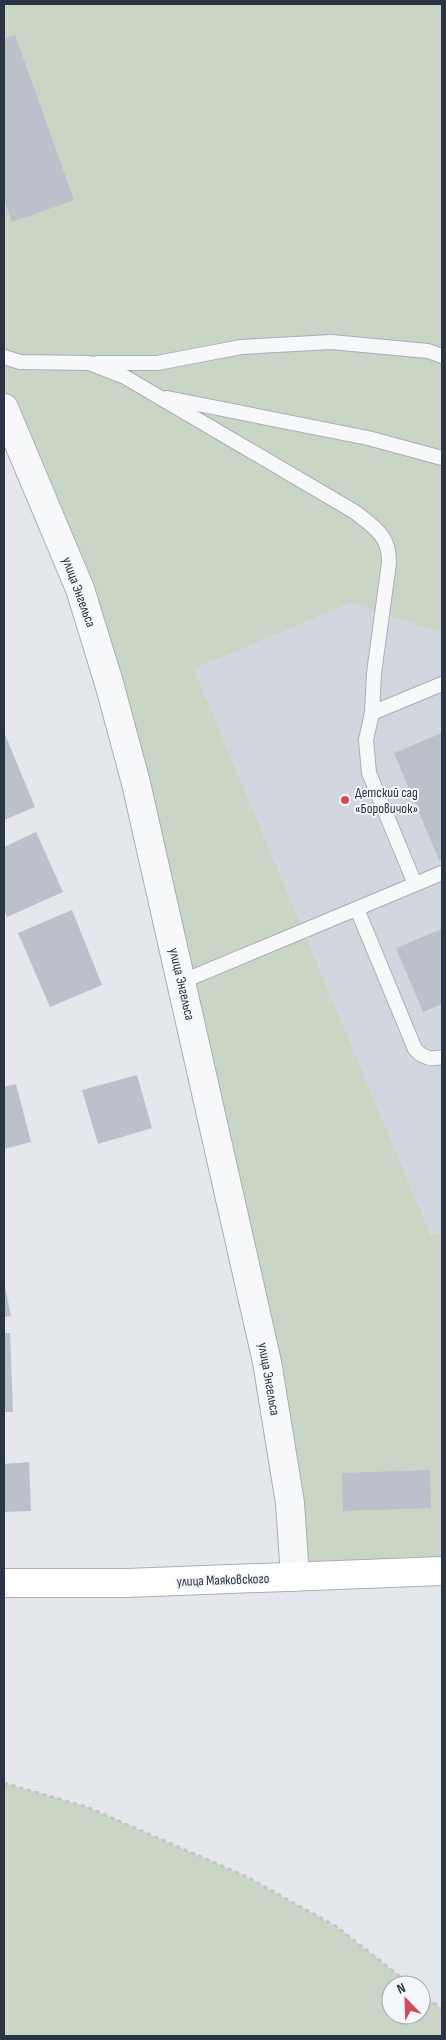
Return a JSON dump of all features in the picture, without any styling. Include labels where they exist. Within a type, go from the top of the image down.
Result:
[{"type":"main road","name":"улица Маяковского","points":[[4,1583],[127,1583],[442,1571]]},
{"type":"street","name":"улица Энгельса","points":[[4,408],[80,589],[136,783],[267,1362],[290,1503],[295,1577]]},
{"type":"lane","points":[[4,357],[20,362],[156,362],[240,347],[331,342],[428,351],[442,356]]},
{"type":"lane","points":[[89,363],[125,378],[159,396],[354,512],[370,524],[387,543],[389,549],[388,562],[374,673],[372,713],[366,740],[369,773],[416,884]]},
{"type":"lane","points":[[159,396],[368,438],[442,458]]},
{"type":"lane","points":[[372,713],[442,684]]},
{"type":"lane","points":[[181,982],[442,873]]},
{"type":"lane","points":[[357,909],[415,1049],[425,1057],[433,1059],[442,1057]]},
{"type":"path","points":[[4,1782],[87,1808],[247,1877],[337,1927],[398,1975]]},
{"type":"path","points":[[431,2001],[442,2009]]},
{"type":"shaded area","name":"Детский сад «Боровичок»","points":[[351,603],[442,633],[442,1232],[431,1237],[194,669]]},
{"type":"green space","points":[[4,4],[442,4],[442,633],[351,603],[194,669],[431,1236],[442,1232],[442,1571],[295,1577],[290,1503],[136,783],[4,408]]},
{"type":"green space","points":[[4,1783],[87,1807],[247,1877],[337,1927],[398,1975],[381,1975],[381,2025],[431,2025],[431,2001],[442,2009],[442,2036],[4,2036]]},
{"type":"building","points":[[15,35],[74,200],[12,222],[4,199],[4,39]]},
{"type":"building","points":[[4,732],[35,807],[4,820]]},
{"type":"building","points":[[442,733],[442,859],[439,860],[394,753]]},
{"type":"building","points":[[36,832],[63,892],[7,917],[4,910],[4,847]]},
{"type":"building","points":[[72,910],[102,985],[50,1007],[18,933]]},
{"type":"building","points":[[442,929],[442,1004],[423,1012],[396,948]]},
{"type":"building","points":[[137,1075],[152,1128],[98,1144],[82,1090]]},
{"type":"building","points":[[16,1084],[31,1142],[4,1149],[4,1087]]},
{"type":"building","points":[[4,1281],[11,1316],[4,1317]]},
{"type":"building","points":[[4,1333],[10,1333],[13,1412],[4,1412]]},
{"type":"building","points":[[29,1462],[31,1511],[4,1512],[4,1464]]},
{"type":"building","points":[[430,1470],[431,1508],[343,1511],[342,1473]]},
{"type":"place","name":"Детский сад «Боровичок»","points":[[345,800]]}]
